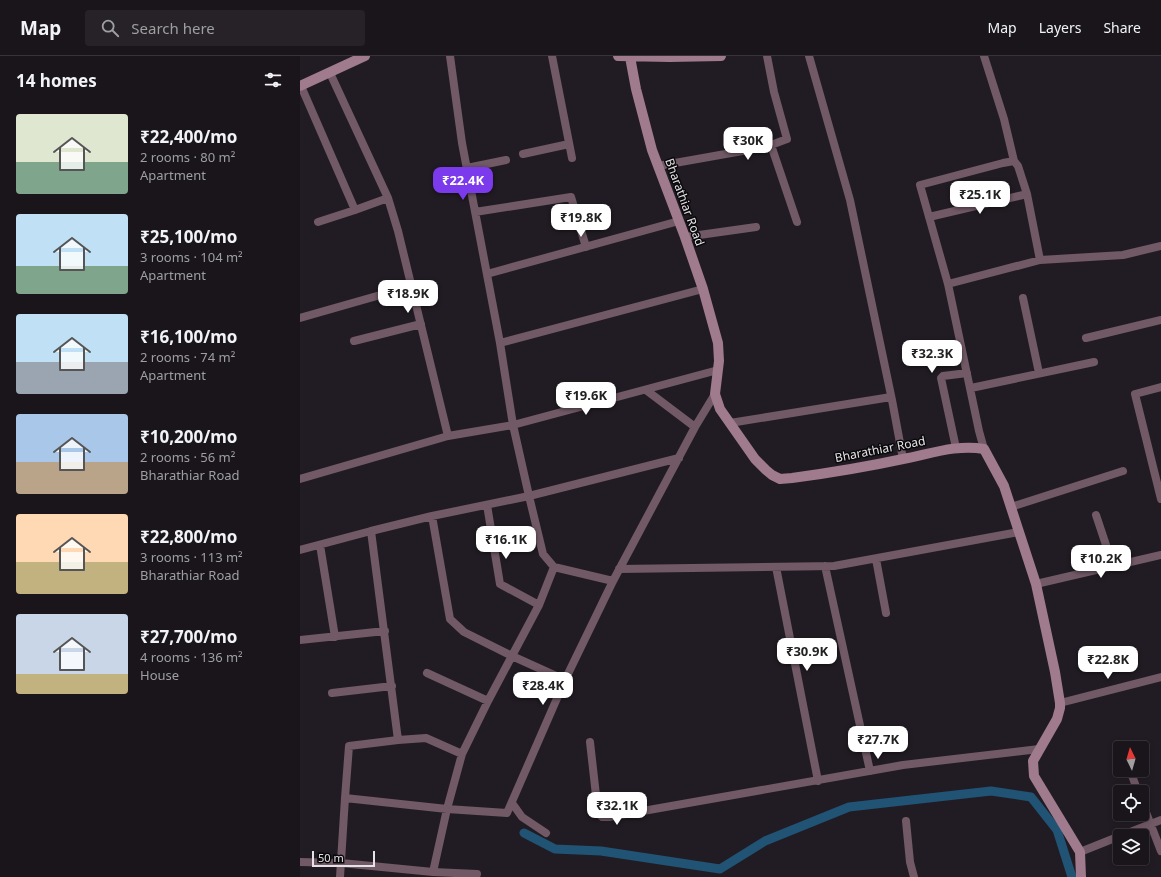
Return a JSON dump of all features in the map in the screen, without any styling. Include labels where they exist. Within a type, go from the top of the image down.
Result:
[{"type":"main road","points":[[301,86],[365,56]]},
{"type":"main road","points":[[618,56],[721,56]]},
{"type":"main road","name":"Bharathiar Road","points":[[630,57],[636,89],[652,150],[703,289],[718,343],[719,361],[715,394],[720,409],[755,459],[772,475],[780,479],[809,476],[956,448],[972,447],[984,449]]},
{"type":"main road","points":[[984,449],[1004,486],[1036,584],[1055,672],[1060,703],[1057,719],[1039,748],[1033,761],[1034,776],[1080,852],[1080,877]]},
{"type":"street","points":[[450,56],[462,143],[500,343],[513,425],[543,554],[554,567],[613,580]]},
{"type":"street","points":[[552,56],[572,158]]},
{"type":"street","points":[[658,166],[748,150],[771,145],[787,139],[774,92],[767,56]]},
{"type":"street","points":[[809,56],[850,200],[903,459]]},
{"type":"street","points":[[984,56],[1004,119],[1014,161],[1018,166],[1027,194],[1040,260]]},
{"type":"street","points":[[330,73],[388,198],[412,286],[448,436]]},
{"type":"street","points":[[301,86],[355,210]]},
{"type":"street","points":[[523,154],[569,144]]},
{"type":"street","points":[[771,145],[796,222]]},
{"type":"street","points":[[467,168],[506,160]]},
{"type":"street","points":[[984,449],[948,284],[920,185],[1014,161]]},
{"type":"street","points":[[929,217],[1027,194]]},
{"type":"street","points":[[475,212],[571,197],[586,247]]},
{"type":"street","points":[[318,222],[388,198]]},
{"type":"street","points":[[487,274],[679,221]]},
{"type":"street","points":[[685,237],[756,226]]},
{"type":"street","points":[[948,284],[1040,260],[1123,255],[1161,246]]},
{"type":"street","points":[[300,318],[412,286]]},
{"type":"street","points":[[500,343],[703,289]]},
{"type":"street","points":[[1023,298],[1039,373]]},
{"type":"street","points":[[1086,338],[1161,320]]},
{"type":"street","points":[[354,342],[421,324]]},
{"type":"street","points":[[971,388],[1094,362]]},
{"type":"street","points":[[300,479],[448,436],[513,425],[718,370]]},
{"type":"street","points":[[956,448],[941,378],[943,376],[967,373]]},
{"type":"street","points":[[1161,387],[1135,394],[1161,499]]},
{"type":"street","points":[[646,390],[695,427]]},
{"type":"street","points":[[345,798],[447,809],[507,813],[565,680],[613,580],[695,427],[715,394]]},
{"type":"street","points":[[730,424],[891,397]]},
{"type":"street","points":[[300,550],[432,516],[529,496],[679,458]]},
{"type":"street","points":[[1011,507],[1123,472]]},
{"type":"street","points":[[487,505],[500,584],[539,605]]},
{"type":"street","points":[[1096,515],[1113,566]]},
{"type":"street","points":[[432,516],[449,618],[464,632],[565,680]]},
{"type":"street","points":[[371,531],[398,740]]},
{"type":"street","points":[[619,569],[834,566],[1019,532]]},
{"type":"street","points":[[320,545],[335,637]]},
{"type":"street","points":[[1036,584],[1161,556]]},
{"type":"street","points":[[876,559],[886,613]]},
{"type":"street","points":[[825,566],[870,771]]},
{"type":"street","points":[[433,872],[447,809],[462,754],[488,701],[539,605],[554,567]]},
{"type":"street","points":[[776,567],[818,781]]},
{"type":"street","points":[[300,640],[385,631]]},
{"type":"street","points":[[427,672],[488,701]]},
{"type":"street","points":[[1060,703],[1161,677]]},
{"type":"street","points":[[332,693],[392,686]]},
{"type":"street","points":[[340,877],[349,746],[426,738],[462,754]]},
{"type":"street","points":[[590,742],[598,813],[602,817],[609,818],[903,765],[1039,748]]},
{"type":"street","points":[[512,803],[522,817],[546,833]]},
{"type":"street","points":[[1149,819],[1161,851]]},
{"type":"street","points":[[1138,829],[1161,820]]},
{"type":"street","points":[[906,821],[910,862],[914,877]]},
{"type":"street","points":[[1080,852],[1113,839]]},
{"type":"street","points":[[300,862],[477,874]]},
{"type":"waterway","points":[[524,833],[555,849],[601,851],[720,869],[765,841],[849,807],[991,791],[1031,797],[1057,830],[1072,877]]}]
